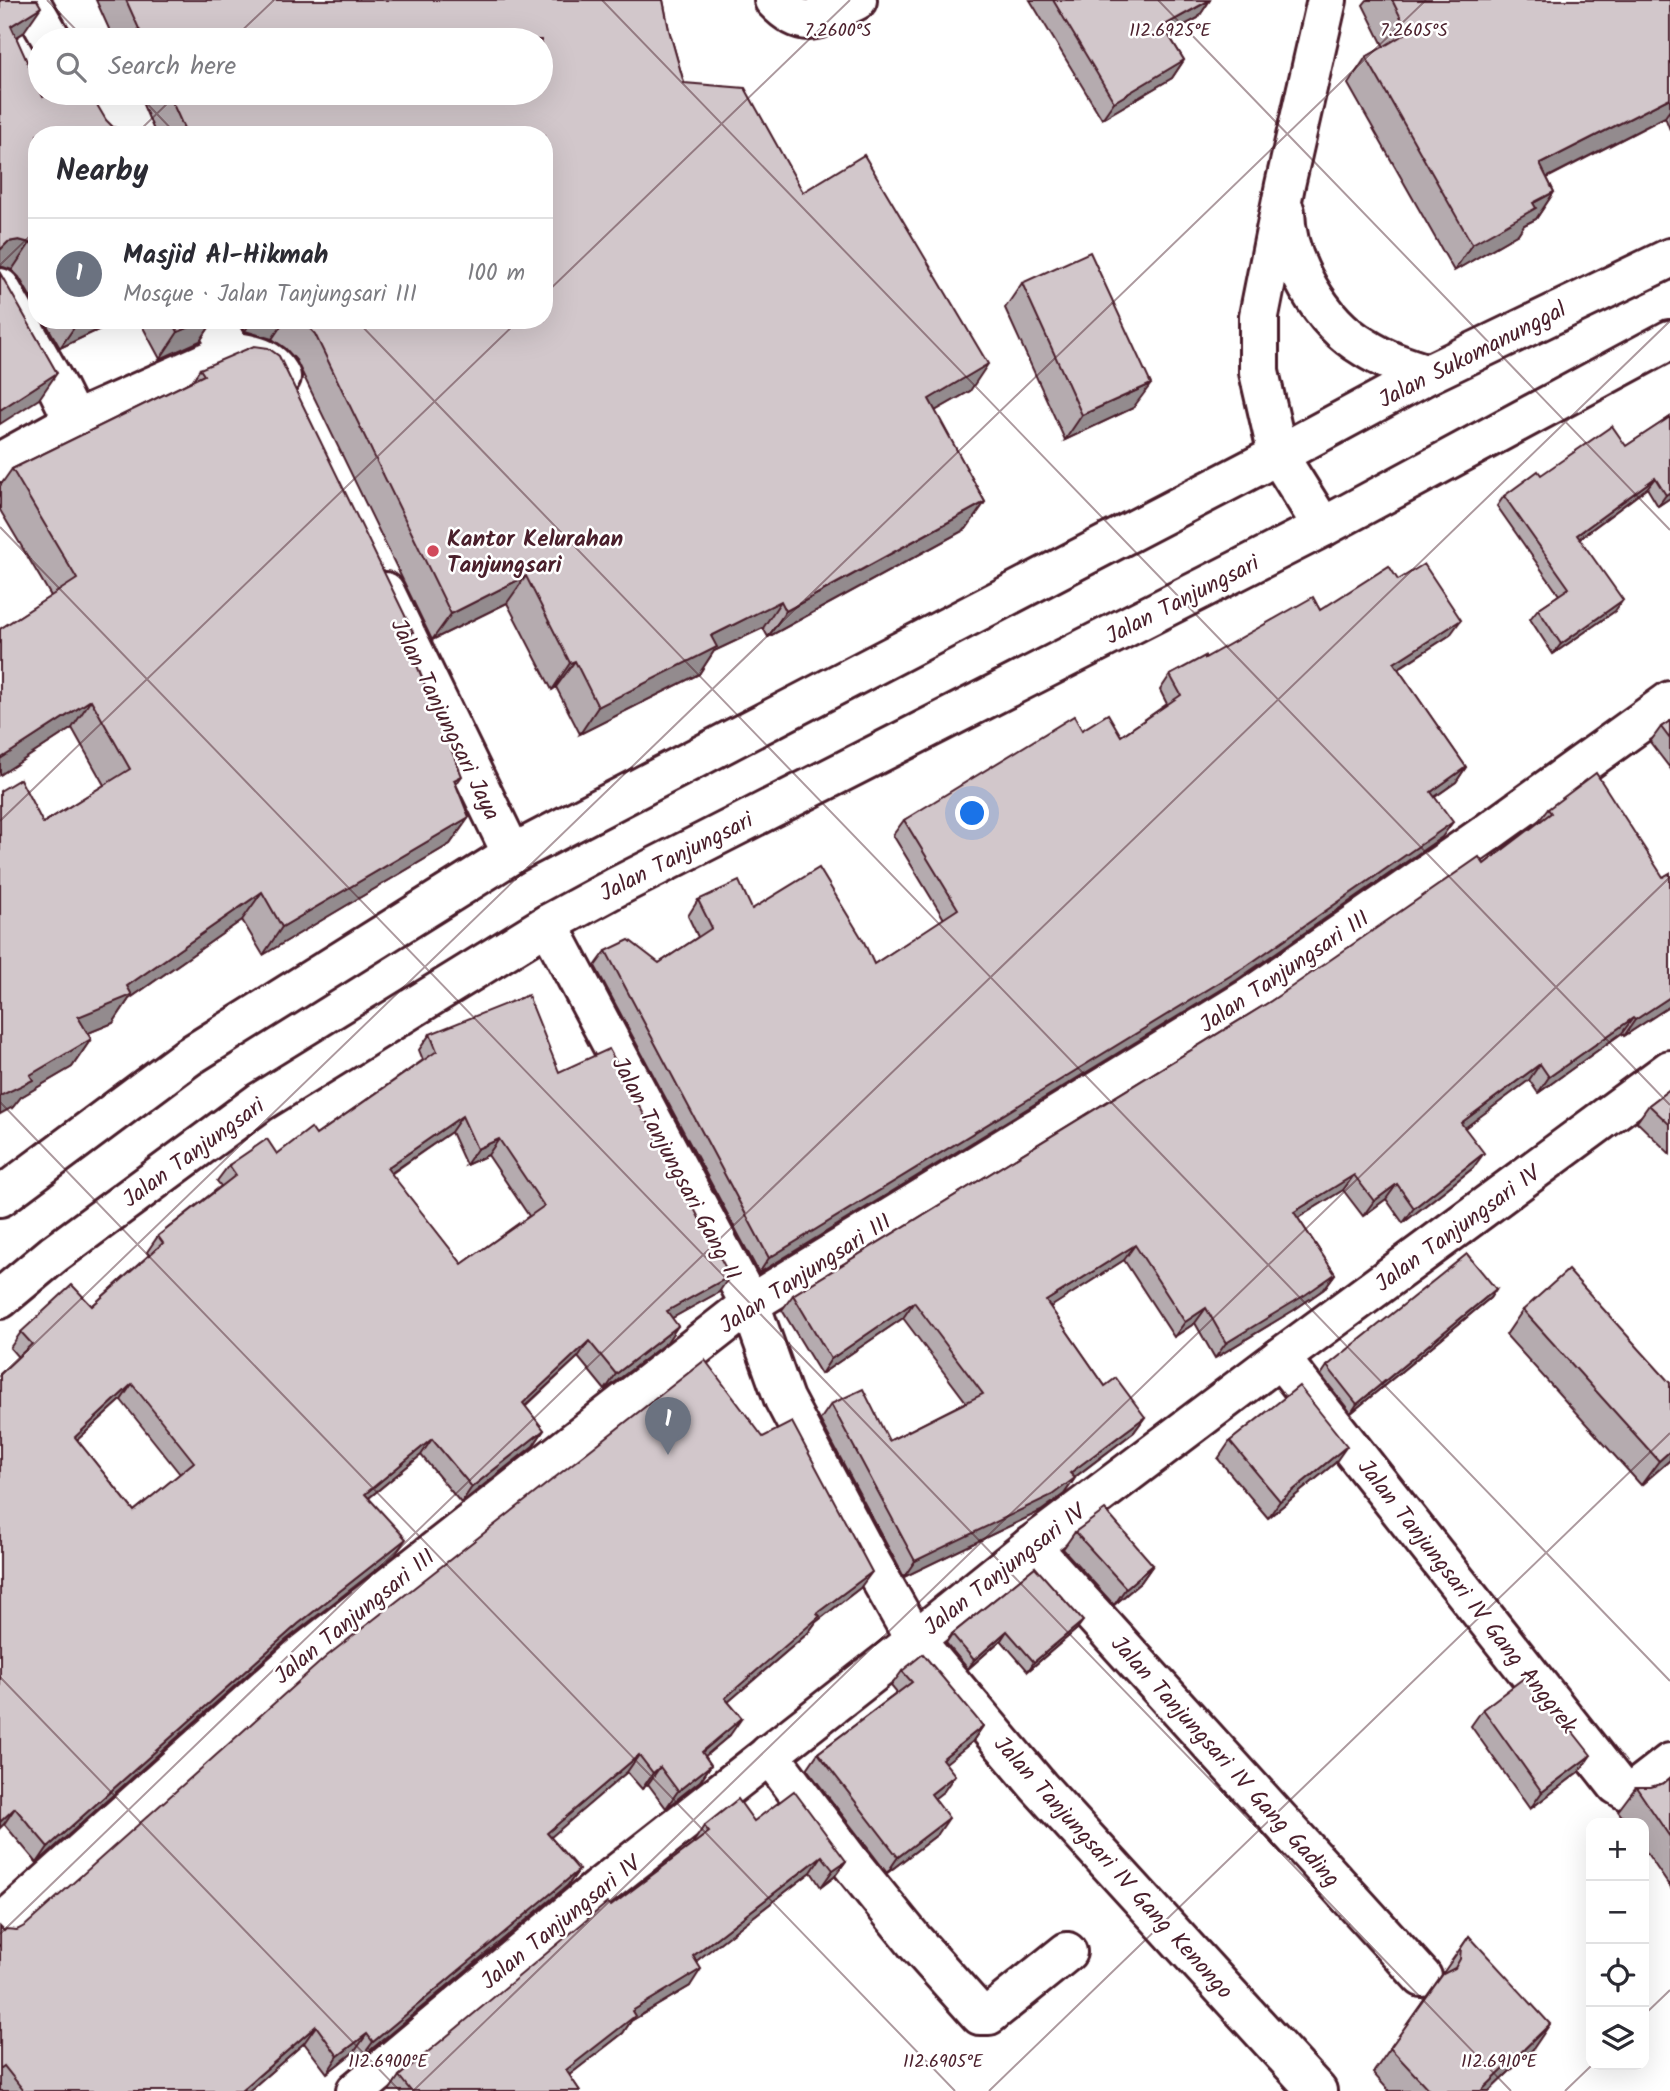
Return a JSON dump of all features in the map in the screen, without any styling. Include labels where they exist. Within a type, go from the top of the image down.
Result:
[{"type":"street","points":[[29,0],[45,28]]},
{"type":"street","points":[[774,0],[788,15],[803,21],[817,19],[857,0]]},
{"type":"street","points":[[1327,0],[1259,316],[1259,372],[1278,455],[1323,527],[1670,340]]},
{"type":"street","points":[[1285,186],[1285,223],[1294,259],[1310,292],[1333,321],[1361,346],[1393,363],[1428,374]]},
{"type":"street","name":"Jalan Sukomanunggal","points":[[1278,455],[1428,374],[1670,258]]},
{"type":"street","points":[[0,288],[74,421]]},
{"type":"street","points":[[0,461],[222,336],[263,358],[277,370],[295,407]]},
{"type":"street","points":[[0,1197],[188,1058],[512,854],[1278,455]]},
{"type":"street","name":"Jalan Tanjungsari","points":[[0,1300],[54,1254],[261,1102],[548,924],[629,880],[1323,527]]},
{"type":"street","name":"Jalan Tanjungsari Jaya","points":[[368,556],[512,854]]},
{"type":"street","name":"Jalan Tanjungsari III","points":[[0,1926],[301,1656],[750,1304],[1249,998],[1487,833],[1670,701]]},
{"type":"street","name":"Jalan Tanjungsari Gang II","points":[[548,924],[750,1304],[784,1399],[915,1640]]},
{"type":"street","name":"Jalan Tanjungsari IV","points":[[356,2091],[598,1889],[1031,1546],[1280,1358],[1669,1072]]},
{"type":"street","name":"Jalan Tanjungsari IV Gang Anggrek","points":[[1280,1358],[1617,1785],[1627,1791],[1639,1787],[1670,1763]]},
{"type":"street","name":"Jalan Tanjungsari IV Gang Gading","points":[[1031,1546],[1422,1977]]},
{"type":"street","name":"Jalan Tanjungsari IV Gang Kenongo","points":[[915,1640],[1039,1787],[1317,2091]]},
{"type":"street","points":[[769,1754],[858,1872],[976,2013],[989,2015],[1067,1952]]},
{"type":"building","points":[[0,0],[37,0],[41,7],[11,26],[28,64],[28,105],[97,105],[112,126],[28,126],[28,242],[19,240],[8,242],[0,250]]},
{"type":"building","points":[[126,0],[663,0],[684,83],[745,88],[803,192],[864,155],[988,364],[929,399],[985,502],[786,611],[781,601],[711,636],[717,647],[598,707],[575,661],[570,663],[526,576],[451,614],[310,329],[553,329],[553,126],[183,126],[173,105],[553,105],[553,28],[139,28]]},
{"type":"building","points":[[1053,0],[1210,0],[1163,26],[1184,60],[1114,102]]},
{"type":"building","points":[[1392,0],[1670,0],[1670,98],[1540,164],[1554,192],[1533,203],[1536,208],[1472,244],[1366,57],[1408,32]]},
{"type":"building","points":[[1090,252],[1151,384],[1082,415],[1022,283]]},
{"type":"building","points":[[0,273],[28,322],[28,329],[32,329],[57,373],[0,410]]},
{"type":"building","points":[[254,346],[268,348],[279,356],[413,632],[405,636],[462,776],[454,780],[469,817],[282,927],[262,892],[127,986],[132,995],[78,1017],[91,1039],[30,1075],[33,1080],[0,1096],[0,791],[20,779],[43,823],[130,769],[91,700],[0,759],[0,629],[77,579],[12,469],[204,375],[200,369]]},
{"type":"building","points":[[1670,417],[1670,492],[1666,495],[1655,478],[1577,535],[1623,600],[1561,644],[1538,609],[1569,588],[1504,496],[1538,471],[1541,475],[1612,426],[1626,446]]},
{"type":"building","points":[[1424,564],[1461,620],[1394,663],[1466,767],[1431,792],[1453,822],[1248,965],[769,1258],[606,951],[629,940],[659,963],[712,928],[698,900],[739,881],[752,909],[819,868],[864,942],[874,964],[958,909],[904,820],[1074,716],[1082,730],[1108,714],[1121,736],[1181,695],[1170,675],[1313,597],[1320,610],[1389,566],[1398,580]]},
{"type":"building","points":[[1670,721],[1670,739],[1661,727]]},
{"type":"building","points":[[1596,773],[1663,877],[1670,873],[1670,997],[1635,1020],[1633,1018],[1549,1077],[1540,1064],[1461,1123],[1484,1153],[1414,1208],[1397,1184],[1374,1201],[1354,1175],[1294,1212],[1335,1274],[1226,1343],[1206,1308],[1185,1322],[1135,1245],[1046,1301],[1105,1386],[1116,1378],[1145,1417],[1070,1473],[1075,1478],[1052,1495],[915,1561],[831,1404],[863,1389],[889,1441],[983,1394],[914,1302],[831,1359],[793,1295],[1271,1001],[1479,857],[1484,864],[1551,813],[1548,809]]},
{"type":"building","points":[[528,995],[559,1072],[609,1049],[730,1276],[667,1311],[678,1326],[616,1374],[589,1341],[523,1403],[544,1430],[472,1487],[432,1439],[365,1494],[406,1539],[298,1624],[48,1847],[15,1808],[0,1822],[0,1374],[32,1344],[21,1332],[72,1285],[92,1306],[163,1243],[158,1236],[236,1175],[229,1165],[267,1139],[277,1154],[311,1128],[316,1135],[437,1051],[430,1034]],"holes":[[[462,1116],[477,1149],[499,1139],[544,1206],[462,1264],[387,1168]],[[132,1384],[194,1462],[134,1511],[75,1437]]]},
{"type":"building","points":[[1670,1089],[1670,1125],[1649,1105]]},
{"type":"building","points":[[1467,1254],[1496,1289],[1357,1404],[1327,1366]]},
{"type":"building","points":[[1568,1270],[1670,1383],[1670,1451],[1659,1461],[1523,1310]]},
{"type":"building","points":[[705,1360],[763,1437],[792,1422],[872,1572],[817,1613],[820,1616],[725,1698],[742,1718],[702,1752],[711,1765],[678,1791],[660,1767],[653,1773],[639,1755],[547,1833],[579,1870],[373,2042],[367,2034],[338,2056],[316,2026],[241,2091],[24,2091],[4,2066],[0,2069],[0,1927],[4,1931],[17,1930],[26,1925],[327,1656]]},
{"type":"building","points":[[1299,1386],[1347,1446],[1280,1501],[1230,1441]]},
{"type":"building","points":[[1105,1510],[1153,1565],[1126,1588],[1075,1532]]},
{"type":"building","points":[[1035,1567],[1083,1621],[1034,1662],[1007,1631],[974,1660],[952,1634]]},
{"type":"building","points":[[923,1654],[983,1726],[942,1759],[955,1775],[931,1794],[949,1818],[898,1857],[818,1753],[912,1682],[902,1671]]},
{"type":"building","points":[[1528,1675],[1591,1755],[1542,1792],[1483,1709]]},
{"type":"building","points":[[1670,1778],[1670,1837],[1636,1787],[1651,1787]]},
{"type":"building","points":[[794,1791],[846,1861],[833,1870],[822,1856],[693,1956],[701,1969],[632,2011],[635,2016],[566,2070],[580,2091],[411,2091],[399,2076],[607,1903],[611,1906],[709,1832],[704,1826],[738,1799],[754,1821]]},
{"type":"building","points":[[1469,1936],[1550,2024],[1481,2091],[1430,2091],[1390,2048],[1443,1974],[1455,1968],[1460,1959],[1461,1948]]},
{"type":"place","name":"Kantor Kelurahan Tanjungsari","points":[[433,551]]},
{"type":"place","name":"Masjid Al-Hikmah","points":[[668,1455]]}]
